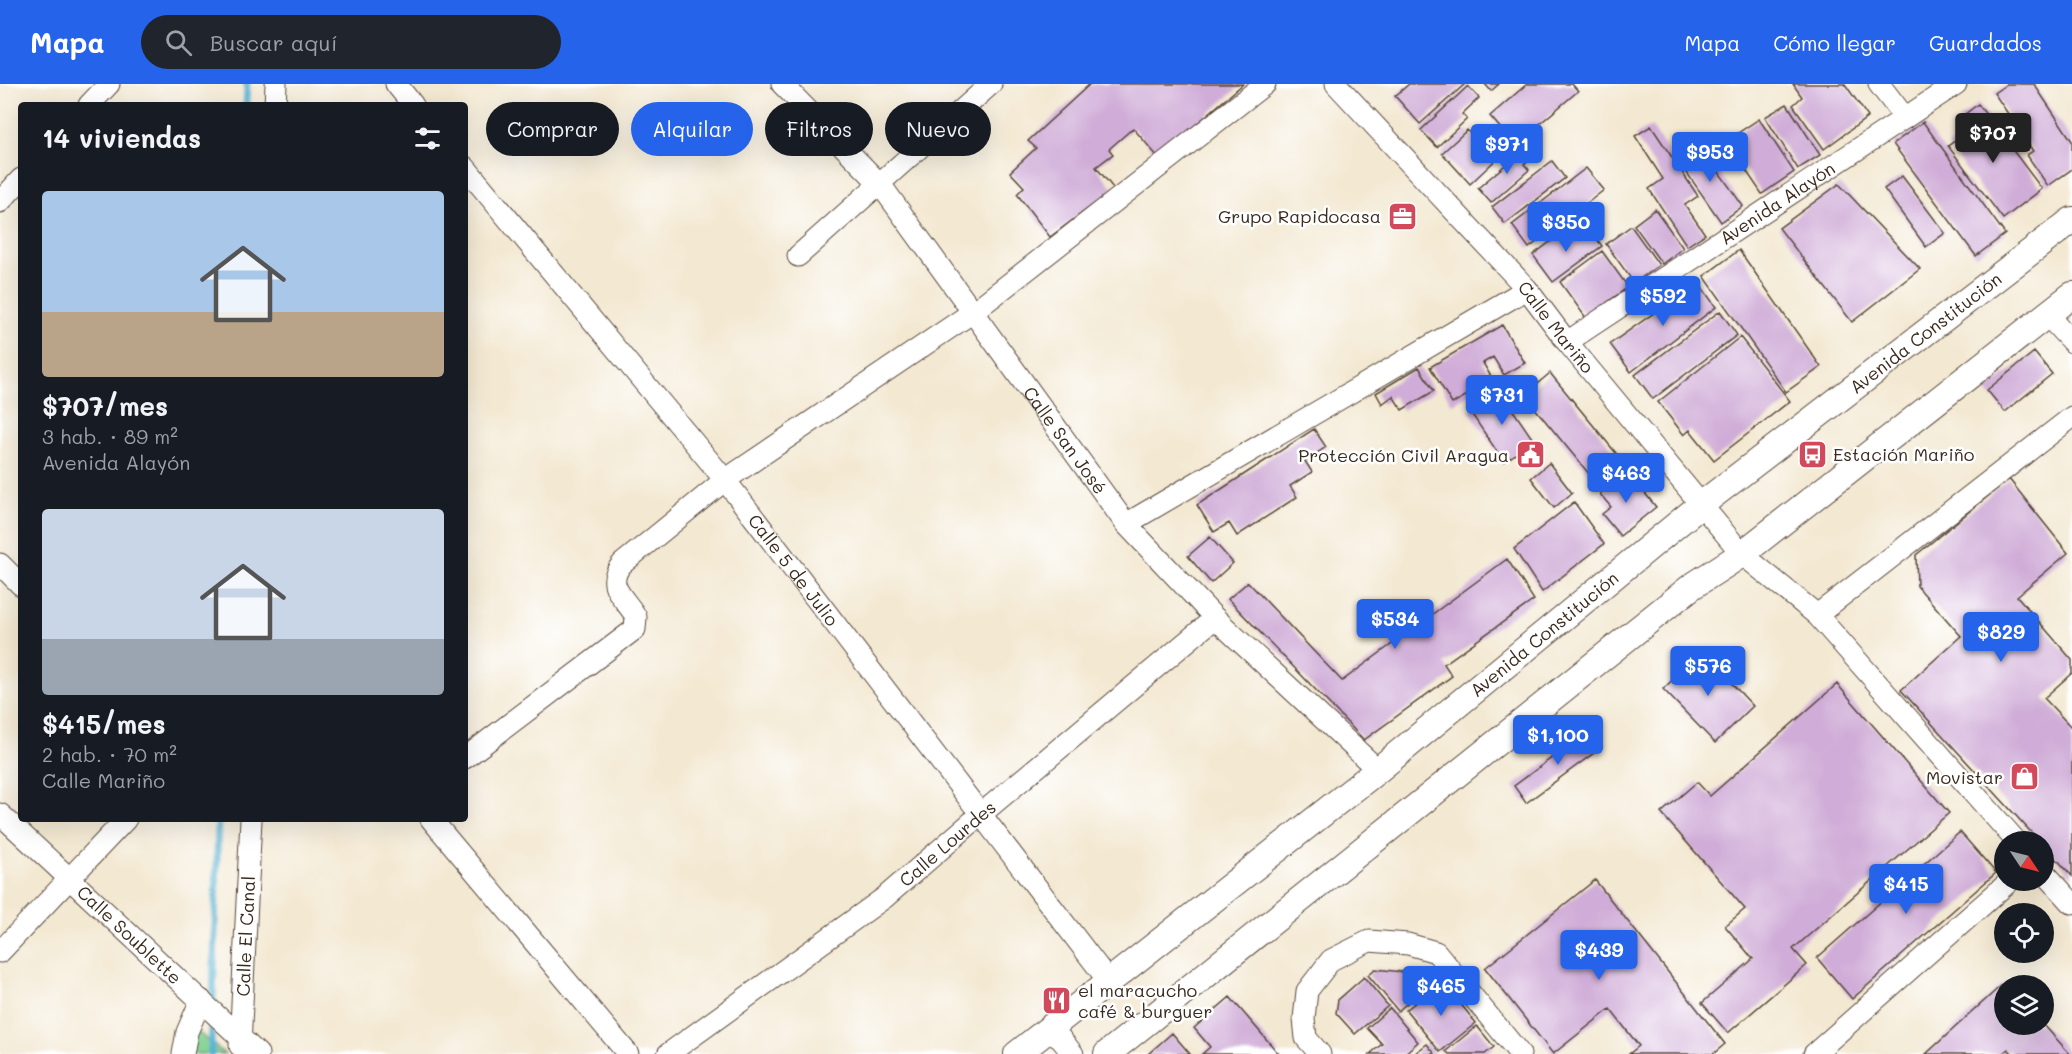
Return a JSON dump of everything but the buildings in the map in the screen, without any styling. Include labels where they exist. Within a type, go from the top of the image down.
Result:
[{"type":"street","points":[[92,102],[109,84]]},
{"type":"street","points":[[275,102],[276,84]]},
{"type":"street","points":[[396,84],[411,102]]},
{"type":"street","name":"Calle San José","points":[[782,84],[880,184],[1126,524],[1215,618],[1378,770]]},
{"type":"street","points":[[798,256],[991,84]]},
{"type":"street","points":[[468,756],[635,629],[636,617],[615,587],[615,576],[618,570],[725,480],[973,312],[1265,84]]},
{"type":"street","name":"Calle Mariño","points":[[1336,84],[1527,289],[1567,342],[1742,554],[1816,615],[2007,831]]},
{"type":"street","points":[[1879,84],[1905,118]]},
{"type":"street","name":"Avenida Alayón","points":[[1567,342],[1956,84]]},
{"type":"street","name":"Calle 5 de Julio","points":[[468,171],[725,480],[1110,983]]},
{"type":"street","points":[[0,202],[18,182]]},
{"type":"street","name":"Avenida Constitución","points":[[1017,1054],[1378,770],[1702,504],[2072,220]]},
{"type":"street","points":[[1126,524],[1527,289]]},
{"type":"street","points":[[1107,1054],[1691,587],[1742,554],[2072,295]]},
{"type":"street","points":[[2046,314],[2072,342]]},
{"type":"street","points":[[1816,615],[2072,417]]},
{"type":"street","points":[[0,564],[18,582]]},
{"type":"street","name":"Calle Lourdes","points":[[668,1054],[885,898],[980,815],[1215,618]]},
{"type":"street","name":"Calle Soublette","points":[[0,814],[202,1001],[235,1038],[258,1054]]},
{"type":"street","points":[[0,952],[123,822]]},
{"type":"street","name":"Calle El Canal","points":[[235,1038],[251,822]]},
{"type":"street","points":[[434,822],[628,1054]]},
{"type":"street","points":[[2054,883],[2072,903]]},
{"type":"street","points":[[1814,1054],[1999,891]]},
{"type":"street","points":[[1320,1054],[1306,1038],[1304,1019],[1307,990],[1331,960],[1369,941],[1408,944],[1436,952],[1520,1054]]},
{"type":"street","points":[[183,1054],[187,1032],[202,1001]]},
{"type":"street","points":[[1051,1027],[1073,1054]]},
{"type":"green space","points":[[194,1029],[225,1054],[190,1054]]},
{"type":"waterway","points":[[246,102],[247,84]]},
{"type":"waterway","points":[[213,1006],[218,822]]},
{"type":"waterway","points":[[211,1054],[212,1018]]},
{"type":"place","name":"Grupo Rapidocasa","points":[[1402,216]]},
{"type":"place","name":"Estación Mariño","points":[[1812,454]]},
{"type":"place","name":"Protección Civil Aragua","points":[[1530,455]]},
{"type":"place","name":"Movistar","points":[[2024,777]]},
{"type":"place","name":"el maracucho café & burguer","points":[[1057,1000]]}]
